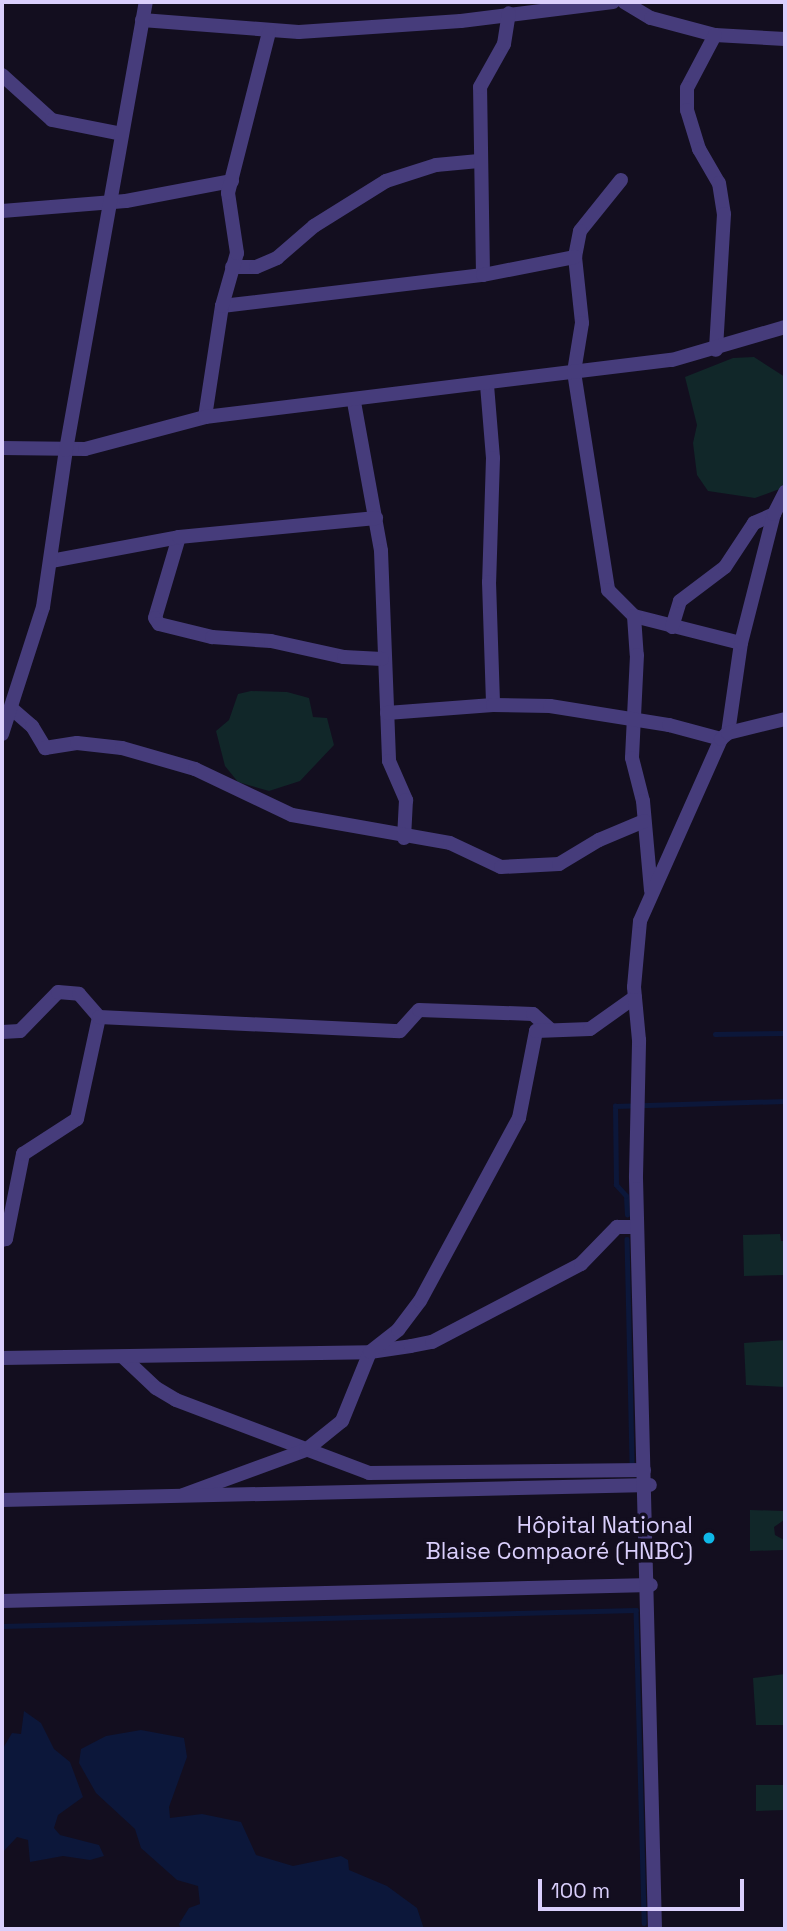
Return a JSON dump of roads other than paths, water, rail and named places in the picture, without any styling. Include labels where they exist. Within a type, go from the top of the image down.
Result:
[{"type":"street","points":[[2,734],[9,699],[43,607],[66,450],[146,2]]},
{"type":"street","points":[[142,20],[269,32],[461,21],[613,2]]},
{"type":"street","points":[[624,2],[651,18],[715,35],[785,39]]},
{"type":"street","points":[[483,275],[479,161],[480,87],[504,44],[509,13]]},
{"type":"street","points":[[205,416],[222,306],[237,243],[228,205],[232,181],[269,32]]},
{"type":"street","points":[[715,35],[687,88],[687,110],[699,149],[719,183],[724,214],[716,350]]},
{"type":"street","points":[[2,75],[52,120],[122,134]]},
{"type":"street","points":[[232,267],[256,267],[277,258],[314,226],[386,181],[436,165],[479,161]]},
{"type":"street","points":[[621,180],[580,231],[575,257],[581,346],[574,372],[608,590],[634,616],[741,643]]},
{"type":"street","points":[[2,211],[110,202],[232,181]]},
{"type":"street","points":[[222,306],[483,275],[575,257]]},
{"type":"street","points":[[2,448],[66,450],[107,444],[205,416],[354,402],[597,370],[716,350],[785,327]]},
{"type":"street","points":[[581,346],[597,370]]},
{"type":"street","points":[[487,385],[493,458],[489,582],[493,705]]},
{"type":"street","points":[[354,402],[381,551],[382,659],[389,761],[406,800],[404,838]]},
{"type":"street","points":[[655,1929],[649,1585],[638,1227],[639,1040],[635,997],[640,921],[651,891],[724,736],[741,643],[774,514],[785,492]]},
{"type":"street","points":[[673,627],[680,601],[725,568],[754,523],[774,514]]},
{"type":"street","points":[[51,561],[179,537],[376,518]]},
{"type":"street","points":[[179,537],[155,618],[159,624],[212,637],[271,641],[344,657],[382,659]]},
{"type":"street","points":[[634,616],[638,655],[632,719],[632,758],[644,821],[651,891]]},
{"type":"street","points":[[9,699],[32,726],[45,748],[77,743],[122,748],[195,769],[292,815],[404,838],[450,843],[481,854],[501,867],[532,868],[559,864],[644,821]]},
{"type":"street","points":[[387,713],[493,705],[550,706],[724,736],[785,719]]},
{"type":"street","points":[[2,1032],[20,1031],[58,992],[79,994],[99,1017],[400,1031],[419,1010],[533,1014],[551,1030]]},
{"type":"street","points":[[183,1495],[306,1451],[342,1421],[370,1352],[398,1330],[420,1301],[478,1200],[519,1118],[536,1031],[590,1029],[635,997]]},
{"type":"street","points":[[2,1240],[6,1239],[23,1154],[77,1119],[99,1017]]},
{"type":"street","points":[[2,1358],[370,1352],[432,1342],[581,1264],[617,1227],[638,1227]]},
{"type":"street","points":[[123,1357],[156,1388],[176,1400],[306,1451],[386,1474],[646,1480]]},
{"type":"street","points":[[2,1500],[646,1480]]},
{"type":"street","points":[[2,1601],[649,1585]]},
{"type":"water","points":[[24,1711],[41,1723],[54,1749],[70,1762],[83,1797],[58,1815],[54,1828],[60,1835],[99,1845],[104,1856],[90,1860],[63,1856],[30,1862],[28,1840],[17,1837],[2,1853],[2,1750],[12,1733],[21,1734]]},
{"type":"water","points":[[141,1730],[184,1738],[187,1757],[169,1807],[170,1818],[202,1814],[241,1822],[256,1855],[293,1866],[341,1856],[348,1860],[349,1870],[387,1886],[417,1908],[424,1929],[181,1929],[179,1924],[189,1908],[200,1904],[198,1886],[177,1880],[141,1848],[135,1829],[96,1793],[79,1763],[81,1749],[106,1736]]},
{"type":"waterway","points":[[715,1034],[785,1033]]},
{"type":"waterway","points":[[627,1215],[626,1196],[616,1185],[615,1106],[785,1101]]},
{"type":"waterway","points":[[627,1239],[632,1463]]},
{"type":"waterway","points":[[2,1626],[636,1610],[644,1923]]},
{"type":"place","name":"Hôpital National Blaise Compaoré (HNBC)","points":[[709,1538]]}]
